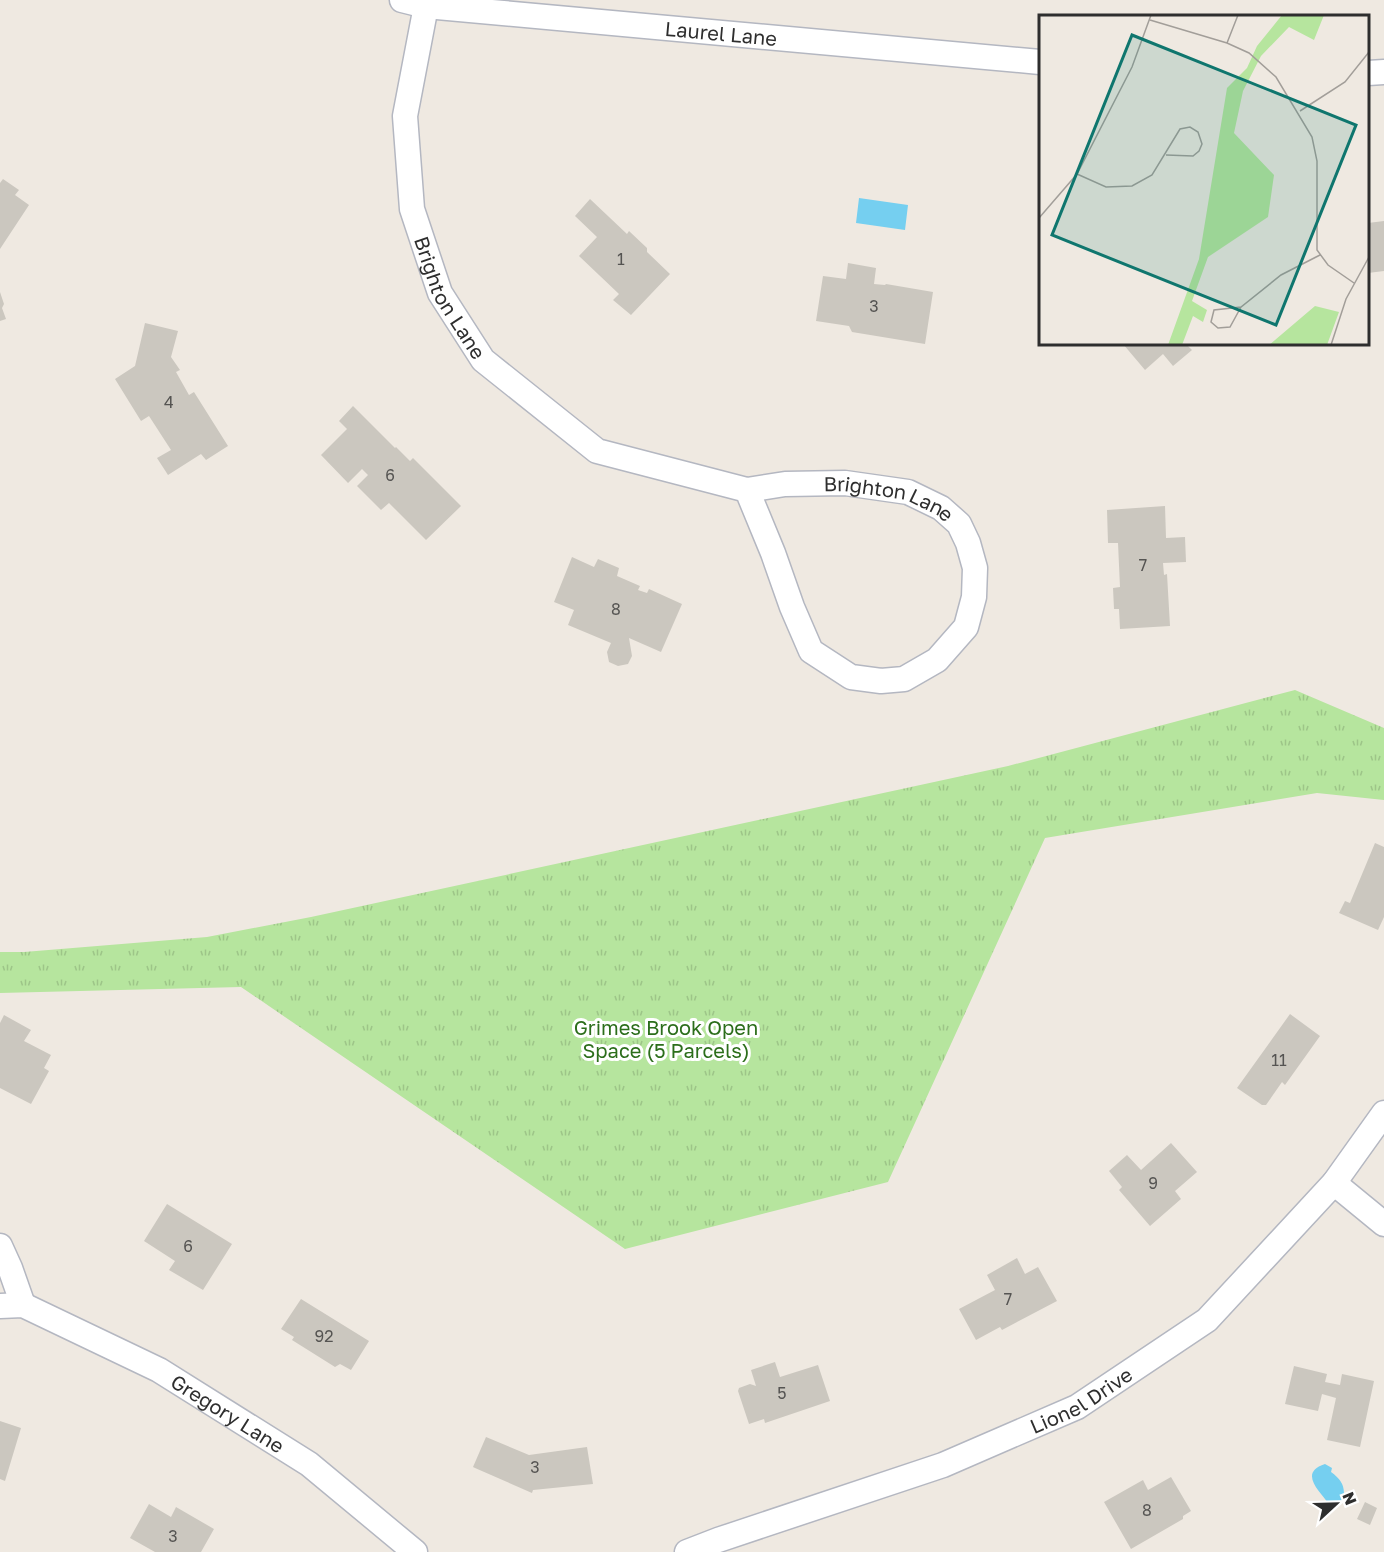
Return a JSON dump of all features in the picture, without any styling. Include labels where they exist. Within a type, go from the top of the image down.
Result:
[{"type":"street","name":"Laurel Lane","points":[[402,0],[426,6],[1039,62]]},
{"type":"street","name":"Brighton Lane","points":[[426,6],[405,116],[412,209],[440,293],[483,360],[597,451],[747,490],[785,484],[845,483],[908,492],[941,508],[959,524],[968,543],[975,568],[974,597],[966,627],[937,660],[904,679],[881,681],[851,677],[811,651],[747,490]]},
{"type":"street","points":[[1369,73],[1384,72]]},
{"type":"street","name":"Lionel Drive","points":[[687,1552],[943,1465],[1077,1407],[1207,1320],[1334,1183],[1384,1113]]},
{"type":"street","points":[[1334,1183],[1384,1224]]},
{"type":"street","name":"Gregory Lane","points":[[0,1246],[10,1268],[12,1305],[159,1370],[309,1464],[415,1552]]},
{"type":"green space","name":"Grimes Brook Open Space (5 Parcels)","points":[[1295,690],[1384,728],[1384,800],[1317,793],[1045,838],[888,1182],[625,1249],[241,987],[0,993],[0,952],[207,937],[311,917],[1008,766]]},
{"type":"water","points":[[859,198],[908,205],[905,230],[856,223]]},
{"type":"water","points":[[1325,1464],[1332,1468],[1331,1472],[1340,1481],[1344,1492],[1343,1501],[1334,1505],[1329,1504],[1312,1477],[1317,1468]]},
{"type":"building","points":[[3,179],[19,190],[15,195],[29,205],[0,249],[0,183]]},
{"type":"building","points":[[590,199],[627,234],[629,231],[670,274],[631,315],[613,300],[619,294],[579,256],[597,237],[575,216]]},
{"type":"building","points":[[1384,221],[1384,271],[1369,273],[1369,223]]},
{"type":"building","points":[[848,263],[876,268],[874,284],[933,292],[925,344],[852,332],[849,326],[816,321],[823,276],[846,279]]},
{"type":"building","points":[[0,292],[6,319],[0,321]]},
{"type":"building","points":[[145,323],[178,331],[171,357],[180,370],[176,372],[189,395],[194,392],[228,446],[206,460],[201,454],[168,475],[157,458],[171,450],[149,416],[141,421],[115,379],[135,366]]},
{"type":"building","points":[[1124,345],[1187,345],[1192,350],[1173,366],[1163,354],[1145,370]]},
{"type":"building","points":[[353,406],[410,461],[413,458],[461,506],[426,540],[389,503],[381,510],[357,486],[368,475],[362,469],[348,483],[321,455],[347,429],[339,421]]},
{"type":"building","points":[[1165,506],[1166,538],[1185,537],[1186,562],[1163,563],[1164,575],[1167,574],[1170,626],[1120,629],[1119,609],[1114,609],[1113,588],[1120,587],[1118,543],[1108,543],[1107,510]]},
{"type":"building","points":[[572,557],[594,567],[598,559],[619,568],[617,576],[640,586],[638,590],[647,593],[649,589],[682,604],[661,652],[629,638],[632,656],[628,664],[618,666],[609,662],[607,652],[611,643],[568,625],[574,610],[554,602]]},
{"type":"building","points":[[1375,843],[1384,847],[1384,917],[1378,930],[1339,913],[1345,901],[1350,903]]},
{"type":"building","points":[[1290,1014],[1320,1036],[1285,1085],[1282,1082],[1266,1105],[1262,1105],[1237,1088]]},
{"type":"building","points":[[4,1015],[31,1030],[24,1041],[51,1055],[44,1068],[49,1071],[31,1104],[0,1088],[0,1023]]},
{"type":"building","points":[[1171,1143],[1197,1172],[1175,1191],[1181,1199],[1150,1226],[1119,1190],[1122,1187],[1109,1171],[1127,1155],[1141,1170]]},
{"type":"building","points":[[167,1204],[232,1244],[203,1290],[169,1270],[175,1261],[144,1241]]},
{"type":"building","points":[[1017,1258],[1025,1274],[1038,1267],[1057,1301],[1002,1330],[1000,1327],[976,1340],[959,1309],[995,1290],[987,1275]]},
{"type":"building","points":[[301,1299],[369,1341],[351,1370],[340,1364],[335,1367],[292,1340],[294,1337],[281,1329]]},
{"type":"building","points":[[775,1362],[780,1377],[818,1365],[830,1401],[765,1423],[764,1419],[749,1424],[739,1388],[750,1384],[756,1386],[751,1370]]},
{"type":"building","points":[[1294,1366],[1327,1374],[1325,1382],[1340,1385],[1342,1374],[1374,1381],[1360,1447],[1327,1440],[1336,1398],[1322,1394],[1318,1411],[1285,1404]]},
{"type":"building","points":[[0,1421],[21,1428],[5,1481],[0,1479]]},
{"type":"building","points":[[486,1437],[529,1455],[587,1447],[593,1484],[533,1490],[532,1493],[475,1468],[473,1467]]},
{"type":"building","points":[[1171,1477],[1191,1511],[1183,1516],[1183,1519],[1131,1549],[1104,1502],[1143,1480],[1148,1490]]},
{"type":"building","points":[[1365,1502],[1377,1508],[1370,1525],[1357,1519]]},
{"type":"building","points":[[149,1504],[171,1517],[176,1507],[214,1529],[201,1552],[155,1552],[130,1538]]}]
